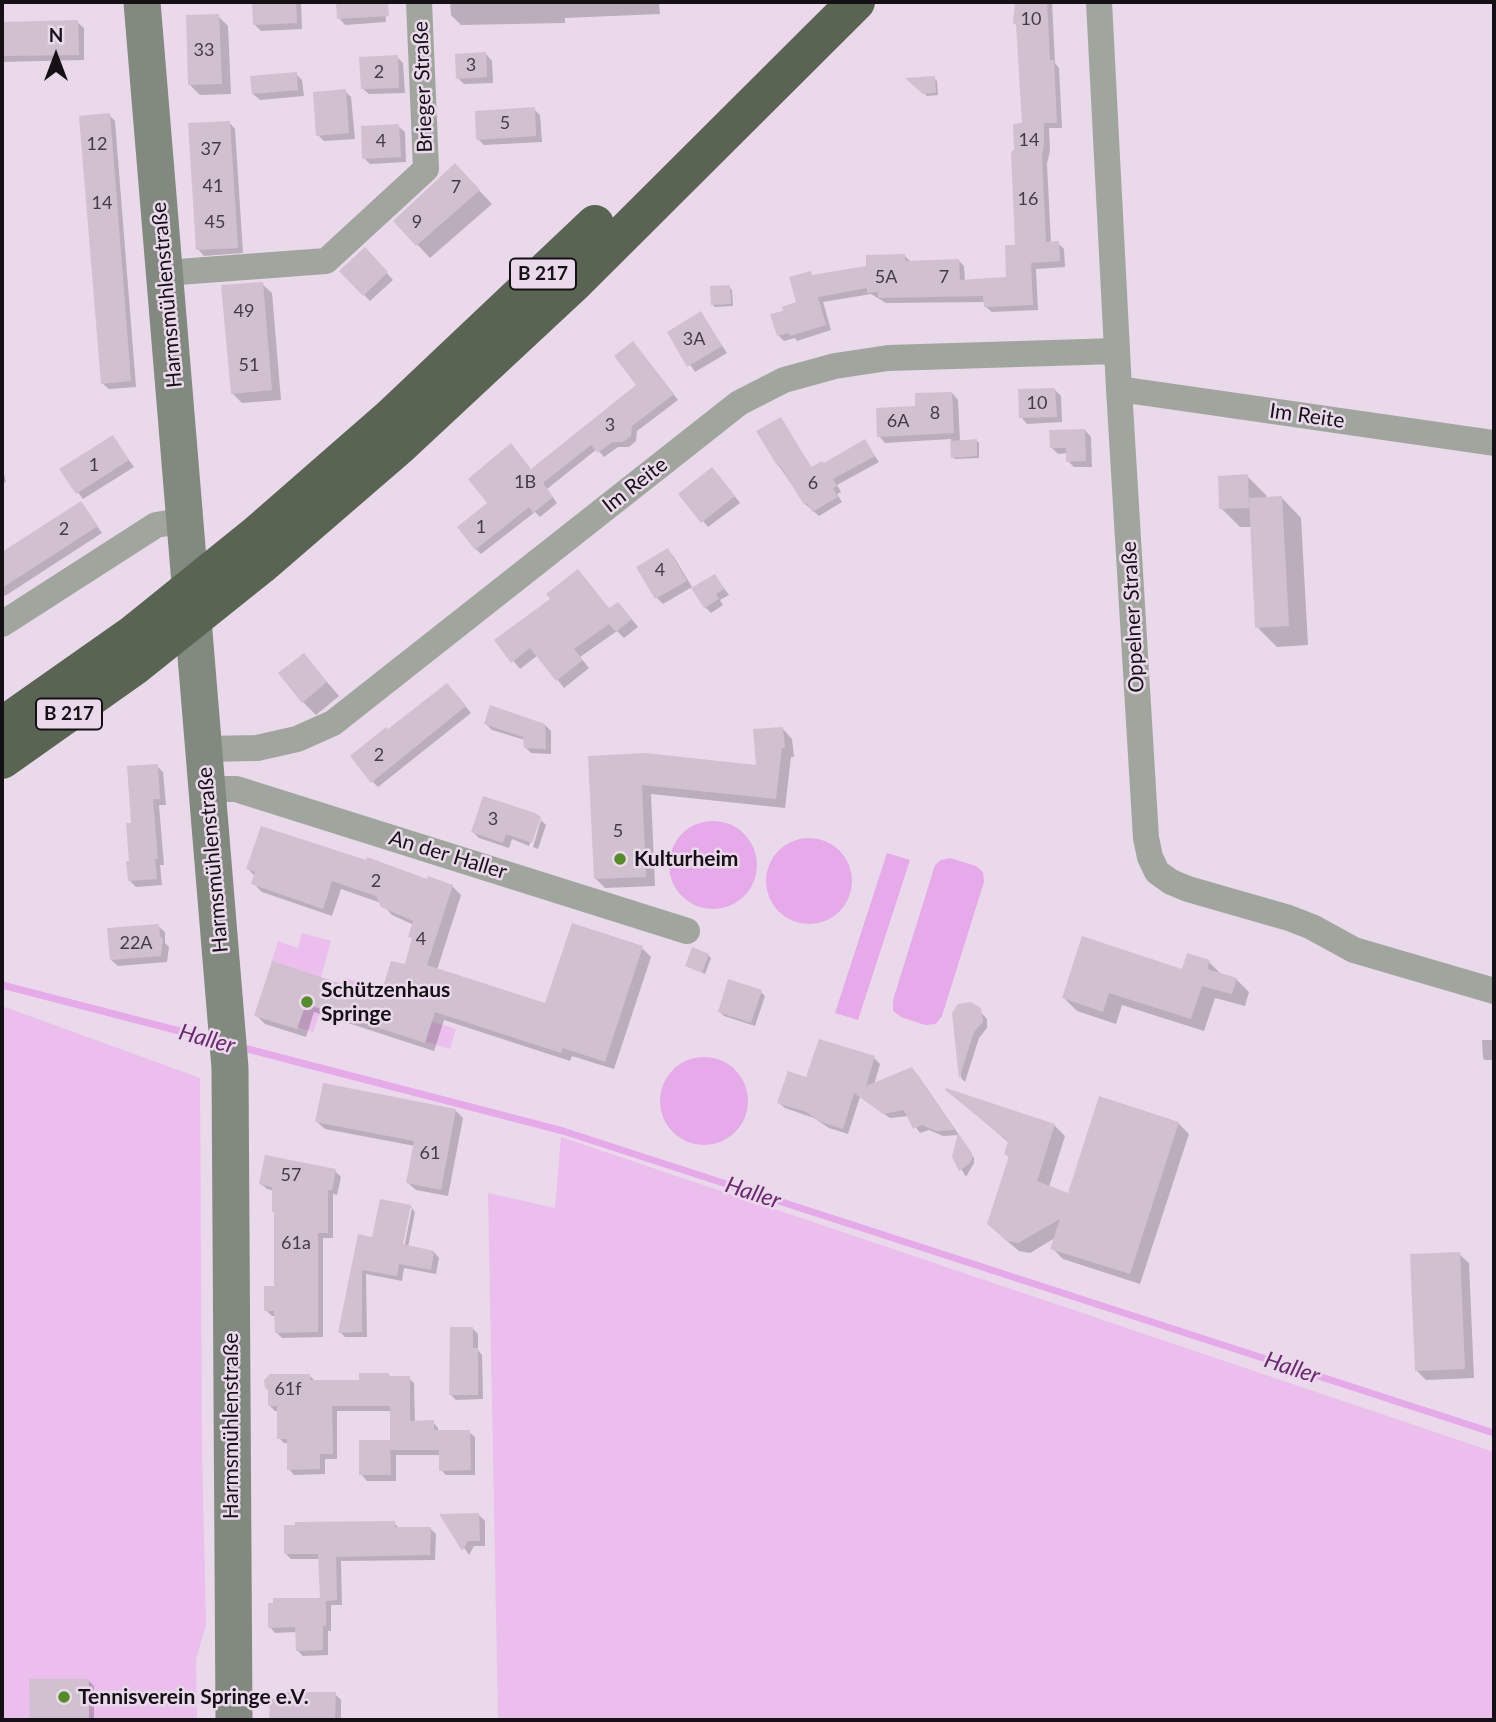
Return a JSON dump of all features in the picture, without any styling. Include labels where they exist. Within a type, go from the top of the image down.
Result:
[{"type":"highway","name":"B 217","points":[[259,550],[391,417],[560,259],[818,2]]},
{"type":"highway","name":"B 217","points":[[2,760],[259,550],[399,446],[575,282],[856,2]]},
{"type":"highway","name":"B 217","points":[[2,726],[134,650]]},
{"type":"street","name":"Harmsmühlenstraße","points":[[142,2],[230,1068],[233,1720]]},
{"type":"street","name":"Brieger Straße","points":[[166,273],[326,261],[426,169],[419,2]]},
{"type":"street","name":"Oppelner Straße","points":[[1098,2],[1116,351],[1146,838],[1150,857],[1157,872],[1188,890],[1312,927],[1354,950],[1494,991]]},
{"type":"street","name":"Im Reite","points":[[203,749],[257,748],[298,739],[332,723],[739,403],[784,380],[835,366],[888,358],[1116,351]]},
{"type":"street","name":"Im Reite","points":[[1119,389],[1494,443]]},
{"type":"street","points":[[2,624],[156,526],[186,520]]},
{"type":"street","name":"An der Haller","points":[[206,789],[236,789],[687,931]]},
{"type":"shaded area","points":[[713,821],[730,825],[744,834],[753,848],[757,865],[753,882],[744,896],[730,905],[713,909],[696,905],[682,896],[673,882],[669,865],[673,848],[682,834],[696,825]]},
{"type":"shaded area","points":[[801,838],[817,838],[840,850],[849,864],[852,881],[849,898],[840,912],[817,924],[801,924],[785,917],[773,905],[766,889],[766,873],[773,857],[785,845]]},
{"type":"shaded area","points":[[887,853],[910,860],[858,1020],[835,1013]]},
{"type":"shaded area","points":[[950,858],[976,866],[983,872],[984,882],[942,1016],[936,1024],[925,1025],[901,1017],[893,1011],[893,1000],[935,865]]},
{"type":"shaded area","points":[[302,933],[331,941],[321,977],[343,984],[345,978],[366,984],[361,1000],[456,1029],[450,1049],[321,1010],[313,1032],[281,1022],[296,972],[271,964],[278,941],[298,948]]},
{"type":"shaded area","points":[[2,1006],[200,1078],[206,1625],[196,1659],[197,1720],[2,1720]]},
{"type":"shaded area","points":[[704,1057],[721,1061],[735,1070],[744,1084],[748,1101],[744,1118],[735,1132],[721,1141],[704,1145],[687,1141],[673,1132],[664,1118],[660,1101],[664,1084],[673,1070],[687,1061]]},
{"type":"shaded area","points":[[561,1137],[1494,1452],[1494,1720],[498,1720],[488,1193],[555,1208]]},
{"type":"building","points":[[252,2],[296,2],[297,23],[253,25]]},
{"type":"building","points":[[336,2],[388,2],[389,16],[337,19]]},
{"type":"building","points":[[1015,2],[1047,2],[1050,60],[1054,60],[1057,123],[1044,123],[1042,157],[1046,242],[1059,241],[1060,261],[1031,263],[1033,305],[984,307],[983,296],[878,298],[878,292],[867,293],[867,288],[818,297],[826,325],[790,336],[789,333],[777,336],[770,314],[783,311],[782,307],[796,302],[789,277],[811,271],[812,275],[866,266],[866,255],[905,254],[905,261],[959,259],[960,280],[1006,277],[1005,245],[1015,245],[1011,152],[1014,149],[1013,124],[1022,123],[1016,25],[1013,23]]},
{"type":"building","points":[[219,14],[222,84],[188,85],[186,15]]},
{"type":"building","points":[[78,20],[79,55],[2,56],[2,22]]},
{"type":"building","points":[[486,52],[487,77],[456,79],[455,54]]},
{"type":"building","points":[[398,55],[399,88],[361,89],[359,57]]},
{"type":"building","points":[[297,72],[298,90],[252,94],[250,76]]},
{"type":"building","points":[[935,76],[936,93],[923,94],[905,78]]},
{"type":"building","points":[[346,89],[349,133],[316,136],[313,92]]},
{"type":"building","points":[[535,107],[536,136],[476,140],[475,111]]},
{"type":"building","points":[[110,113],[131,381],[101,384],[79,116]]},
{"type":"building","points":[[230,121],[238,248],[196,250],[188,123]]},
{"type":"building","points":[[399,124],[401,157],[362,159],[361,126]]},
{"type":"building","points":[[455,163],[480,190],[416,246],[393,221]]},
{"type":"building","points":[[365,247],[388,272],[363,296],[339,271]]},
{"type":"building","points":[[263,282],[272,390],[231,394],[221,285]]},
{"type":"building","points":[[730,285],[731,304],[711,305],[710,286]]},
{"type":"building","points":[[701,311],[722,346],[687,367],[667,332]]},
{"type":"building","points":[[633,341],[674,394],[632,426],[631,436],[623,442],[612,442],[598,453],[591,445],[543,483],[553,497],[533,513],[529,507],[475,550],[457,527],[487,503],[468,479],[511,443],[531,469],[636,385],[614,356]]},
{"type":"building","points":[[1055,388],[1057,417],[1019,418],[1018,389]]},
{"type":"building","points":[[952,392],[954,433],[877,437],[876,408],[915,406],[915,393]]},
{"type":"building","points":[[781,417],[811,467],[822,461],[824,463],[865,439],[875,456],[833,479],[837,486],[833,488],[838,497],[812,512],[807,503],[804,505],[756,431]]},
{"type":"building","points":[[1085,429],[1086,461],[1066,462],[1066,448],[1050,448],[1049,430]]},
{"type":"building","points":[[113,435],[129,460],[76,494],[59,469]]},
{"type":"building","points":[[977,439],[977,456],[951,458],[950,441]]},
{"type":"building","points":[[712,467],[735,496],[701,523],[678,494]]},
{"type":"building","points":[[1248,474],[1249,508],[1219,509],[1218,476]]},
{"type":"building","points":[[1282,496],[1289,626],[1255,628],[1249,498]]},
{"type":"building","points":[[81,501],[98,526],[2,588],[2,552]]},
{"type":"building","points":[[668,548],[687,581],[655,599],[636,567]]},
{"type":"building","points":[[578,569],[609,608],[618,602],[632,619],[616,632],[609,624],[574,649],[583,660],[556,681],[530,648],[511,663],[494,640],[550,599],[546,594]]},
{"type":"building","points":[[715,574],[724,589],[716,594],[719,599],[704,608],[691,588]]},
{"type":"building","points":[[304,653],[327,682],[302,703],[278,673]]},
{"type":"building","points":[[447,683],[466,706],[371,783],[350,756]]},
{"type":"building","points":[[490,705],[545,724],[546,749],[524,748],[523,737],[484,724]]},
{"type":"building","points":[[783,727],[785,748],[782,748],[776,799],[642,785],[646,877],[594,879],[588,756],[645,753],[756,765],[753,729]]},
{"type":"building","points":[[158,764],[160,799],[153,799],[157,879],[128,881],[126,823],[131,823],[127,766]]},
{"type":"building","points":[[483,796],[541,817],[532,843],[506,834],[503,843],[471,832]]},
{"type":"building","points":[[261,826],[453,885],[427,965],[545,1003],[572,923],[643,946],[605,1062],[563,1048],[561,1053],[435,1012],[425,1043],[306,1004],[297,1029],[254,1016],[272,961],[380,997],[391,961],[405,964],[412,938],[408,937],[413,921],[381,907],[376,896],[332,881],[323,909],[251,884],[255,872],[246,869]]},
{"type":"building","points":[[159,924],[160,936],[163,939],[161,956],[110,960],[107,928]]},
{"type":"building","points":[[1082,936],[1182,969],[1187,953],[1210,960],[1207,969],[1237,978],[1232,994],[1202,986],[1191,1019],[1109,993],[1103,1012],[1062,998]]},
{"type":"building","points":[[692,947],[709,954],[702,973],[685,966]]},
{"type":"building","points":[[728,979],[762,990],[751,1023],[718,1012]]},
{"type":"building","points":[[971,1002],[981,1008],[983,1022],[974,1032],[959,1079],[952,1013],[958,1004]]},
{"type":"building","points":[[819,1039],[875,1056],[866,1086],[912,1067],[955,1130],[936,1131],[922,1125],[913,1129],[904,1110],[883,1114],[854,1093],[843,1129],[821,1122],[806,1112],[777,1103],[788,1071],[806,1077]]},
{"type":"building","points":[[323,1083],[456,1109],[441,1190],[406,1183],[414,1141],[315,1122]]},
{"type":"building","points":[[946,1088],[1055,1124],[1037,1181],[1068,1193],[1099,1096],[1179,1122],[1130,1274],[1050,1249],[1060,1219],[1018,1243],[1007,1241],[987,1224],[1009,1156],[1004,1154],[1008,1141],[945,1090]]},
{"type":"building","points":[[958,1133],[972,1153],[969,1164],[959,1171],[952,1157]]},
{"type":"building","points":[[265,1155],[336,1169],[332,1190],[328,1190],[328,1233],[318,1233],[318,1332],[275,1333],[274,1311],[264,1311],[264,1286],[274,1286],[272,1187],[259,1184]]},
{"type":"building","points":[[380,1199],[411,1205],[403,1244],[434,1251],[431,1270],[399,1264],[397,1276],[362,1270],[362,1332],[338,1333],[358,1234],[372,1237]]},
{"type":"building","points":[[1460,1252],[1465,1369],[1415,1371],[1410,1254]]},
{"type":"building","points":[[450,1327],[473,1327],[473,1348],[478,1348],[478,1395],[449,1395]]},
{"type":"building","points":[[359,1373],[410,1376],[410,1421],[434,1420],[434,1430],[470,1430],[471,1470],[439,1471],[439,1450],[390,1450],[390,1406],[332,1406],[333,1454],[320,1454],[320,1469],[287,1470],[287,1439],[277,1439],[277,1406],[268,1406],[268,1390],[264,1380],[270,1374],[310,1374],[310,1380],[359,1380]]},
{"type":"building","points":[[359,1440],[390,1440],[391,1475],[359,1475]]},
{"type":"building","points":[[479,1513],[480,1541],[468,1541],[462,1551],[439,1514]]},
{"type":"building","points":[[395,1521],[395,1527],[431,1527],[430,1555],[336,1557],[337,1600],[326,1601],[323,1650],[296,1651],[295,1627],[268,1628],[268,1603],[273,1603],[273,1598],[320,1598],[318,1554],[284,1554],[284,1525],[295,1525],[295,1522]]},
{"type":"building","points":[[29,1679],[89,1679],[89,1720],[30,1720]]},
{"type":"building","points":[[278,1692],[336,1692],[335,1718],[269,1720],[270,1699],[277,1699]]},
{"type":"waterway","name":"Haller","points":[[2,985],[218,1041]]},
{"type":"waterway","name":"Haller","points":[[240,1047],[563,1131],[1494,1433]]},
{"type":"place","name":"Kulturheim","points":[[620,859]]},
{"type":"place","name":"Schützenhaus Springe","points":[[307,1002]]},
{"type":"place","name":"Tennisverein Springe e.V.","points":[[64,1697]]}]
